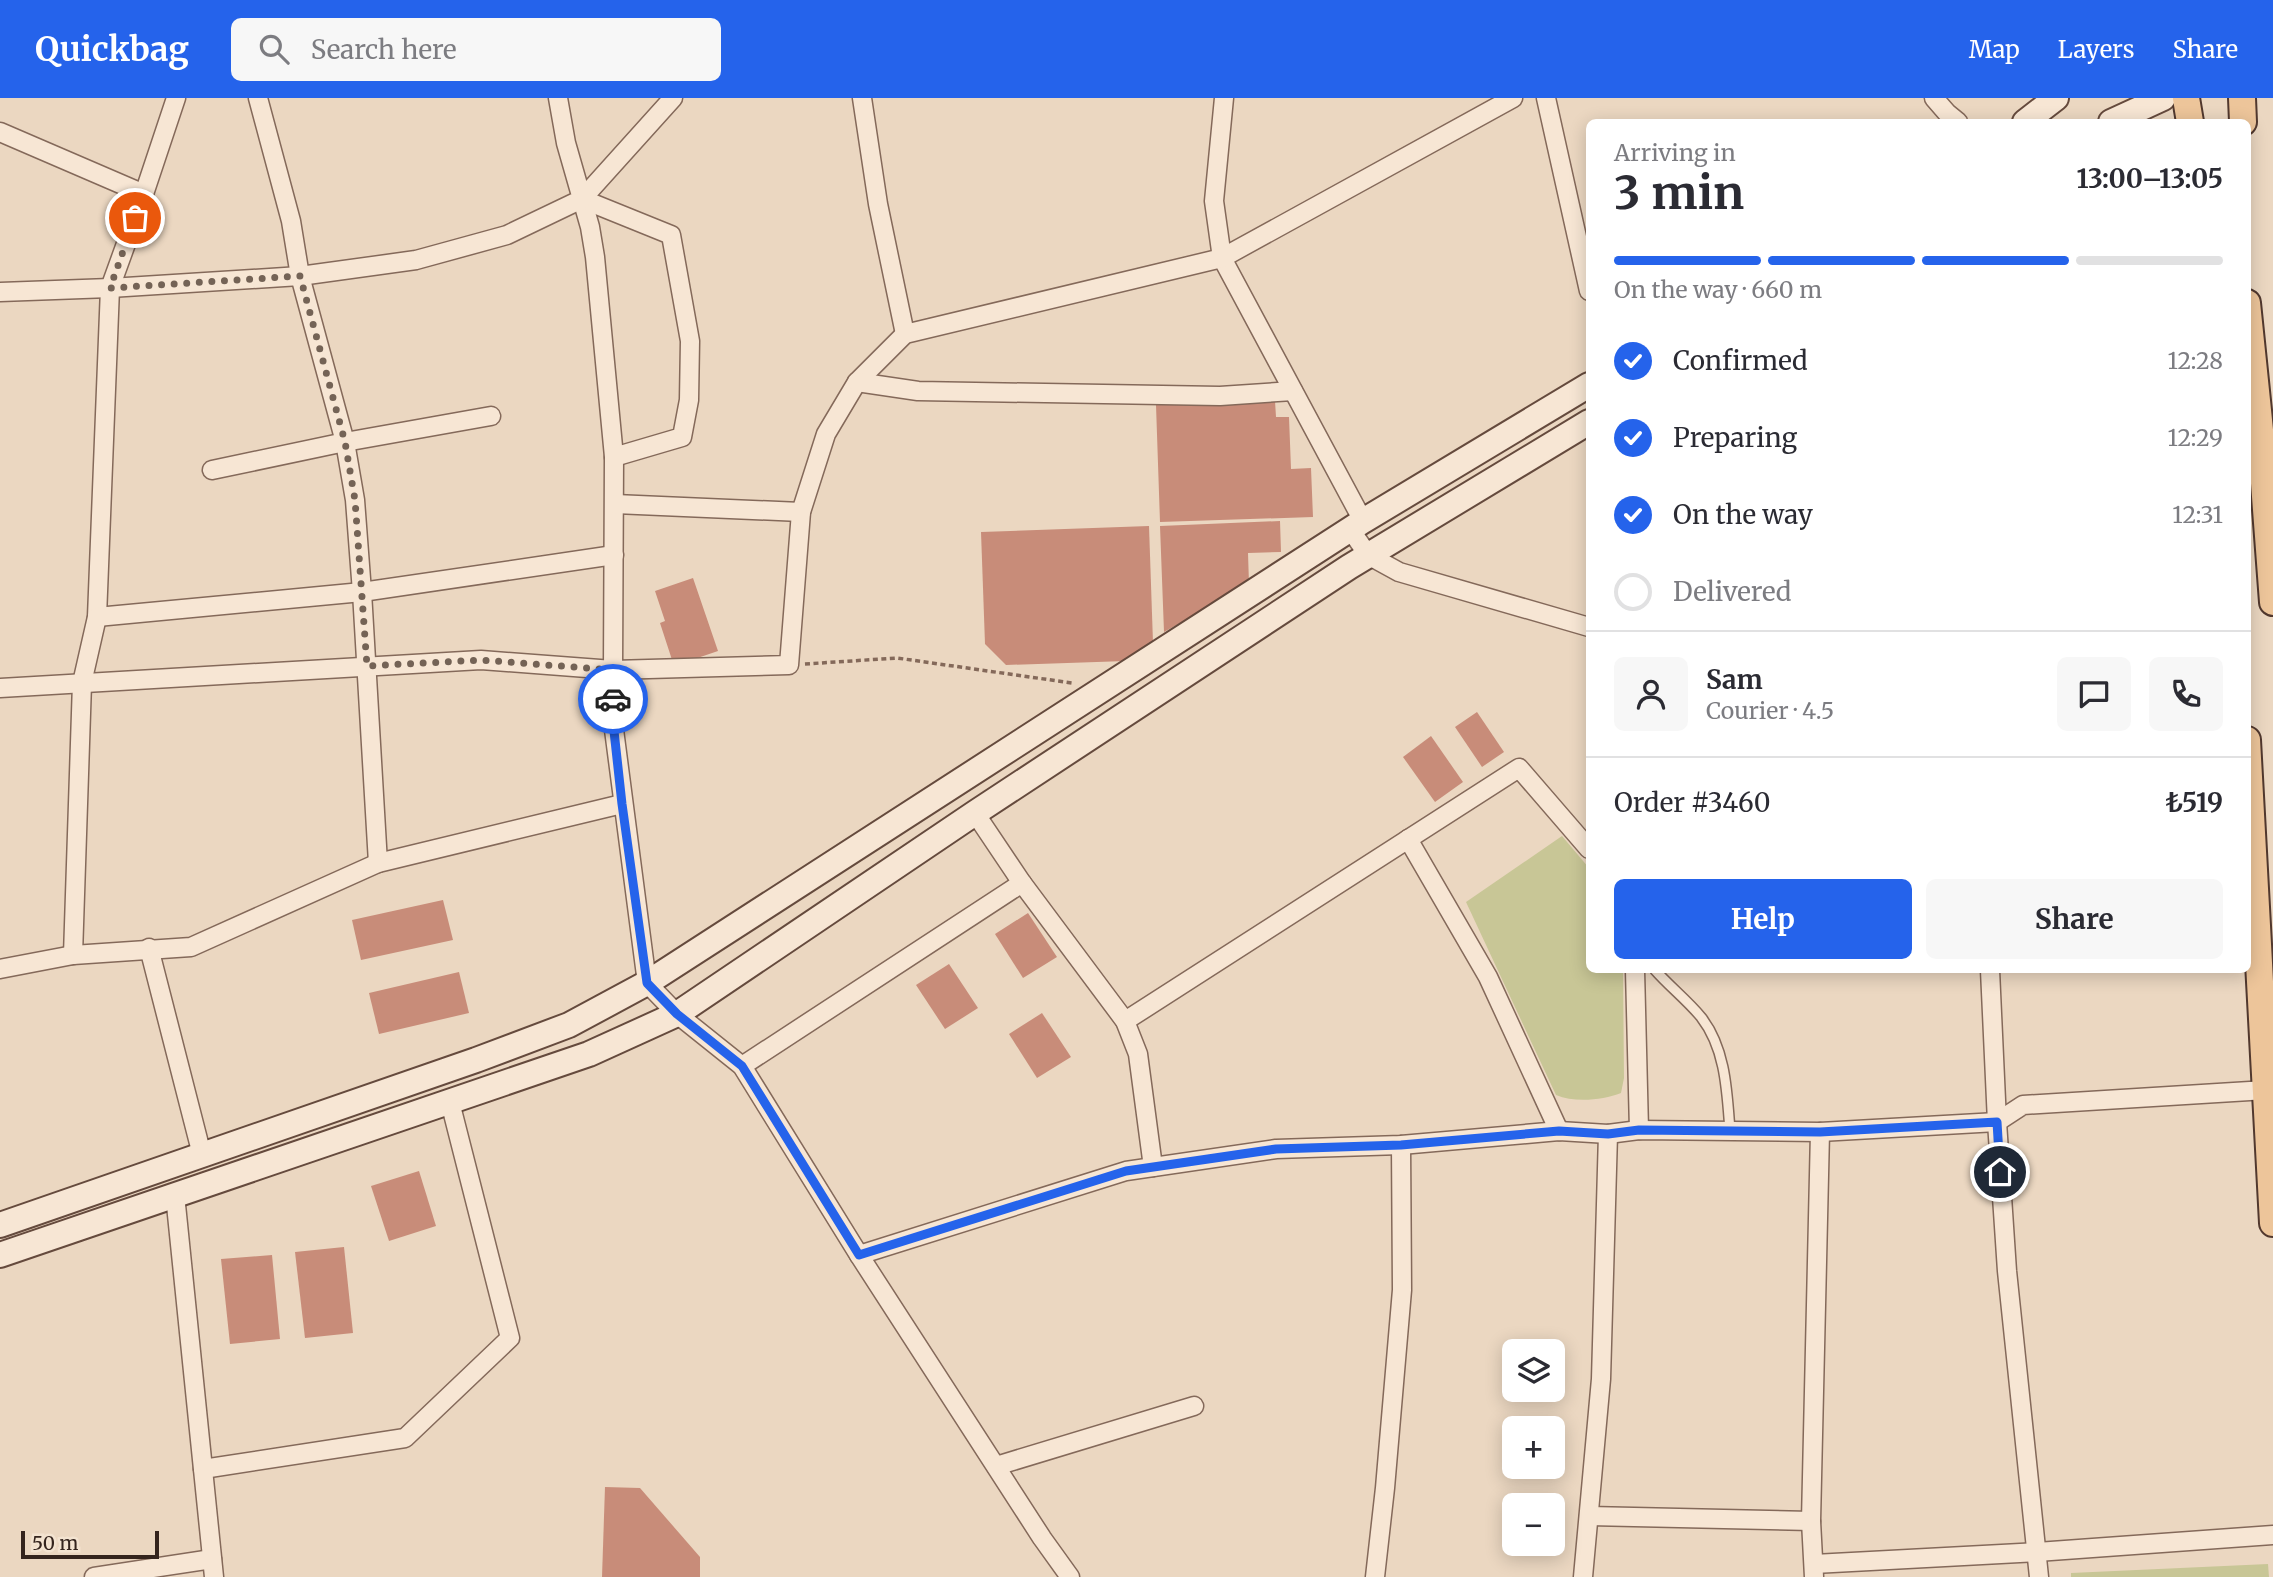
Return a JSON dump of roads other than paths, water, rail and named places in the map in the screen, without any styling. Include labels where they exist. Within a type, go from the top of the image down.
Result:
[{"type":"main road","points":[[2029,119],[2056,98]]},
{"type":"main road","points":[[2118,119],[2163,98]]},
{"type":"main road","points":[[2186,98],[2190,119]]},
{"type":"main road","points":[[2242,98],[2243,119]]},
{"type":"main road","points":[[2251,328],[2267,429],[2273,602]]},
{"type":"main road","points":[[0,1225],[476,1060],[569,1025],[647,983],[1356,525],[1586,387]]},
{"type":"main road","points":[[0,1255],[589,1054],[677,1014],[975,813],[1368,555],[1586,424]]},
{"type":"main road","points":[[2251,814],[2273,1223]]},
{"type":"street","points":[[73,955],[82,683],[97,617],[110,288],[176,98]]},
{"type":"street","points":[[258,98],[291,221],[300,276],[345,442],[355,500],[377,863]]},
{"type":"street","points":[[558,98],[566,143],[590,227],[595,257],[614,457],[613,722],[647,983],[677,1014],[742,1066],[859,1255],[1070,1577]]},
{"type":"street","points":[[0,292],[300,276],[416,260],[508,235],[582,199],[673,98]]},
{"type":"street","points":[[862,98],[878,204],[905,334]]},
{"type":"street","points":[[1224,98],[1214,201],[1222,258],[1293,391],[1368,555],[1399,572],[1586,626]]},
{"type":"street","points":[[0,688],[481,660],[613,670],[789,664],[801,512],[826,434],[857,382],[905,334],[1222,258],[1513,98]]},
{"type":"street","points":[[1546,98],[1586,278]]},
{"type":"street","points":[[1934,98],[1954,119]]},
{"type":"street","points":[[0,132],[144,194]]},
{"type":"street","points":[[582,199],[671,235],[690,341],[689,400],[682,438],[614,457]]},
{"type":"street","points":[[857,382],[918,391],[1220,396],[1293,391]]},
{"type":"street","points":[[212,470],[345,442],[491,416]]},
{"type":"street","points":[[615,504],[801,512]]},
{"type":"street","points":[[97,617],[362,592],[614,555]]},
{"type":"street","points":[[1125,1021],[1519,768],[1586,846]]},
{"type":"street","points":[[0,969],[73,955],[191,947],[377,863],[622,804]]},
{"type":"street","points":[[975,813],[1022,883],[1125,1021],[1138,1054],[1153,1167]]},
{"type":"street","points":[[1569,826],[1586,824]]},
{"type":"street","points":[[1408,839],[1488,977],[1559,1131]]},
{"type":"street","points":[[742,1066],[1022,883]]},
{"type":"street","points":[[149,948],[202,1155]]},
{"type":"street","points":[[1635,973],[1639,1130]]},
{"type":"street","points":[[1990,973],[2007,1271],[2039,1577]]},
{"type":"street","points":[[859,1255],[1126,1171],[1276,1149],[1401,1145],[1559,1131],[1608,1134],[1639,1130],[1820,1132],[1997,1122],[2023,1105],[2266,1090]]},
{"type":"street","points":[[203,1469],[405,1438],[510,1338],[450,1102]]},
{"type":"street","points":[[1820,1132],[1811,1521],[1814,1571],[2273,1535]]},
{"type":"street","points":[[1583,1577],[1601,1379],[1608,1134]]},
{"type":"street","points":[[1375,1577],[1402,1290],[1401,1145]]},
{"type":"street","points":[[176,1195],[214,1577]]},
{"type":"street","points":[[996,1466],[1194,1406]]},
{"type":"street","points":[[1589,1516],[1811,1521]]},
{"type":"street","points":[[94,1577],[212,1559]]},
{"type":"lane","points":[[1659,973],[1710,1029],[1724,1072],[1730,1131]]}]
